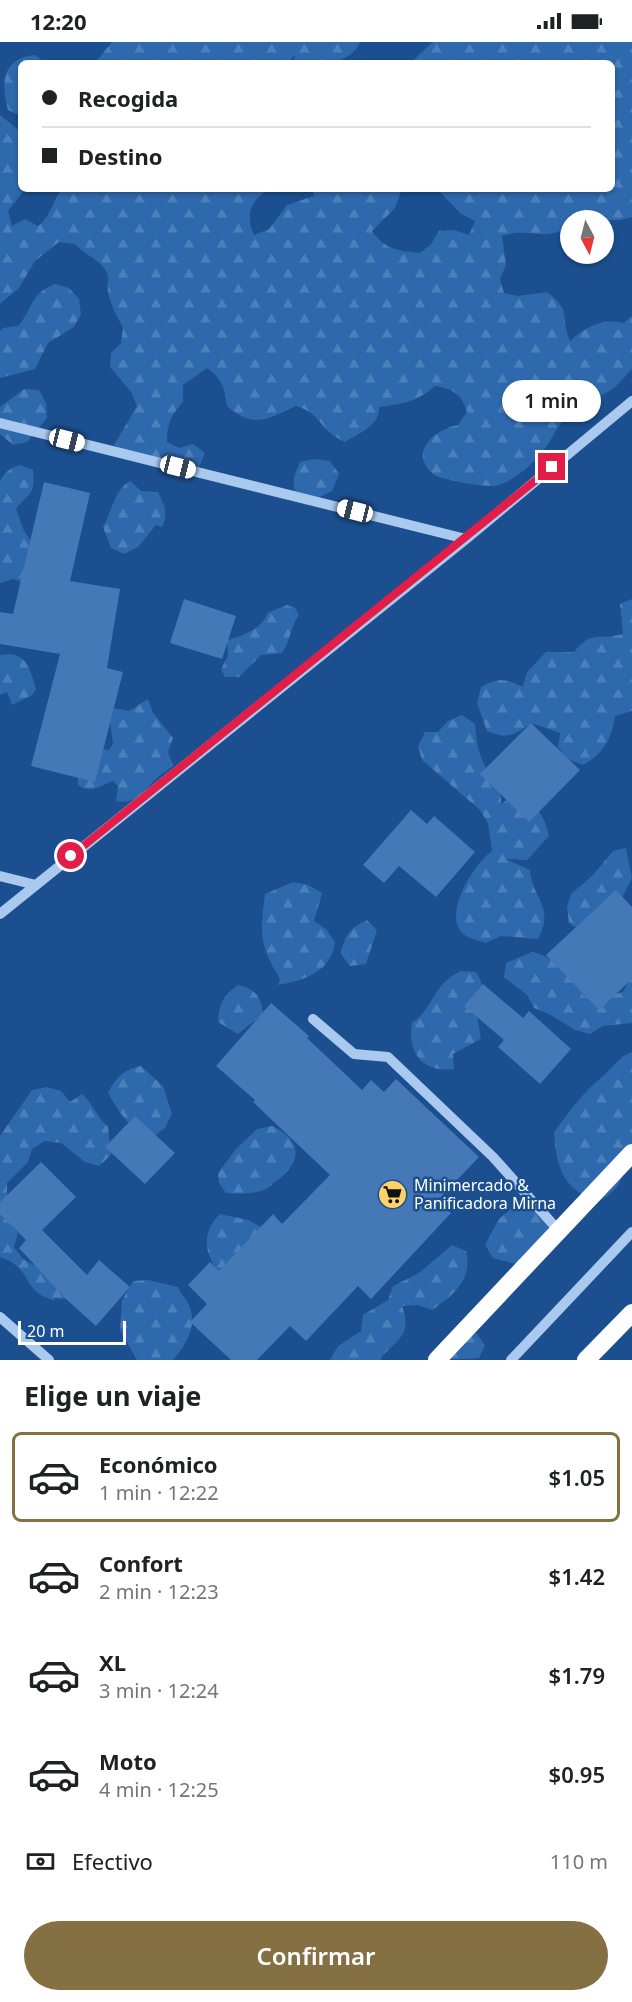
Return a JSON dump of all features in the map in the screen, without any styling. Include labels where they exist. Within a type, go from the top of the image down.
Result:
[{"type":"highway","points":[[437,1360],[632,1153]]},
{"type":"highway","points":[[586,1360],[632,1313]]},
{"type":"street","points":[[0,914],[466,539],[632,401]]},
{"type":"street","points":[[0,423],[466,539]]},
{"type":"street","points":[[0,876],[36,885]]},
{"type":"street","points":[[313,1019],[354,1054],[388,1058],[493,1157],[558,1230]]},
{"type":"street","points":[[510,1360],[632,1232]]},
{"type":"street","points":[[0,1317],[49,1360]]},
{"type":"green space","points":[[112,42],[360,42],[349,56],[341,60],[294,60],[295,55],[290,60],[97,60]]},
{"type":"green space","points":[[433,42],[632,42],[632,217],[614,220],[614,210],[560,210],[560,231],[545,234],[512,233],[502,236],[506,265],[500,279],[504,293],[518,296],[547,292],[555,299],[563,309],[570,341],[595,325],[608,322],[623,323],[632,316],[632,369],[612,389],[563,421],[548,444],[530,465],[502,484],[495,486],[444,479],[433,474],[426,466],[423,458],[428,443],[441,431],[458,425],[467,412],[456,393],[447,389],[435,386],[416,399],[379,407],[372,424],[345,442],[330,433],[311,413],[296,406],[261,420],[245,418],[227,406],[222,384],[207,368],[183,385],[183,402],[170,420],[167,436],[167,442],[179,448],[193,444],[205,453],[199,467],[177,470],[154,467],[132,459],[114,445],[137,406],[131,392],[110,367],[111,353],[121,343],[123,327],[108,292],[108,275],[105,269],[75,244],[59,242],[35,261],[19,288],[0,304],[0,115],[18,130],[18,192],[23,192],[8,211],[12,226],[25,219],[38,226],[46,218],[60,192],[265,192],[257,198],[251,209],[250,221],[254,235],[269,229],[287,205],[314,196],[313,192],[401,192],[395,208],[372,231],[387,246],[420,253],[431,244],[439,231],[454,230],[469,235],[475,221],[461,214],[440,192],[615,192],[615,60],[413,60]]},
{"type":"green space","points":[[35,55],[42,60],[18,60]]},
{"type":"green space","points":[[18,60],[18,115],[8,110],[4,90],[6,73]]},
{"type":"green space","points":[[55,284],[69,288],[79,299],[81,314],[74,327],[48,343],[35,369],[0,378],[0,331],[3,328],[18,326],[40,292]]},
{"type":"green space","points":[[24,389],[39,390],[46,403],[47,418],[27,442],[13,445],[0,434],[0,407]]},
{"type":"green space","points":[[314,459],[330,461],[339,474],[332,491],[305,505],[295,490],[295,474],[300,462]]},
{"type":"green space","points":[[20,465],[33,470],[34,478],[32,490],[16,509],[24,531],[37,551],[21,588],[20,581],[13,579],[0,583],[0,482],[8,471]]},
{"type":"green space","points":[[130,481],[141,491],[158,492],[164,505],[165,518],[162,527],[156,525],[138,547],[124,554],[111,548],[103,527],[117,495]]},
{"type":"green space","points":[[632,599],[632,711],[615,716],[609,739],[596,756],[583,765],[568,759],[558,747],[560,733],[531,723],[510,735],[487,731],[477,703],[481,687],[502,680],[523,687],[527,672],[546,652],[574,652],[591,638],[623,634],[620,604]]},
{"type":"green space","points":[[287,605],[295,608],[299,615],[282,653],[261,655],[239,677],[225,677],[221,669],[228,656],[227,640],[252,631],[262,623],[267,613]]},
{"type":"green space","points":[[0,655],[16,655],[25,662],[36,689],[32,695],[12,705],[7,692],[0,695]]},
{"type":"green space","points":[[148,699],[153,713],[173,738],[168,752],[173,765],[140,796],[130,801],[116,801],[118,786],[113,781],[91,789],[78,785],[78,778],[90,771],[102,749],[109,750],[113,744],[109,714],[114,708],[129,711]]},
{"type":"green space","points":[[462,715],[475,724],[481,756],[498,787],[501,804],[513,796],[537,810],[547,827],[549,836],[527,860],[506,859],[530,870],[544,910],[543,927],[538,939],[501,936],[486,943],[466,936],[458,927],[456,918],[460,897],[471,875],[492,851],[488,823],[480,810],[422,760],[418,746],[425,732],[438,732],[448,721]]},
{"type":"green space","points":[[626,848],[632,878],[611,919],[581,931],[569,923],[567,908],[571,894],[593,875],[613,851]]},
{"type":"green space","points":[[293,882],[308,885],[322,893],[314,921],[326,929],[335,942],[328,961],[316,973],[278,985],[280,979],[268,957],[263,938],[262,919],[265,894]]},
{"type":"green space","points":[[367,920],[377,930],[366,964],[350,966],[341,954],[344,942],[356,926]]},
{"type":"green space","points":[[532,952],[556,962],[576,981],[584,996],[596,989],[609,996],[623,992],[632,975],[632,1023],[603,1026],[590,1034],[575,1030],[549,1014],[534,1008],[527,995],[504,977],[506,963]]},
{"type":"green space","points":[[461,971],[476,972],[481,982],[483,991],[476,1010],[481,1039],[453,1054],[454,1069],[434,1068],[420,1059],[415,1052],[411,1034],[412,1023],[426,1010],[444,983]]},
{"type":"green space","points":[[238,985],[256,994],[261,1002],[263,1014],[238,1034],[218,1022],[219,1010],[223,1001]]},
{"type":"green space","points":[[632,1052],[632,1152],[619,1152],[622,1169],[620,1181],[613,1191],[599,1201],[587,1197],[569,1184],[560,1167],[554,1132],[589,1089],[620,1059]]},
{"type":"green space","points":[[141,1066],[163,1086],[172,1114],[165,1128],[153,1137],[131,1125],[108,1093],[121,1075]]},
{"type":"green space","points":[[47,1087],[61,1091],[70,1102],[82,1094],[108,1127],[111,1155],[99,1166],[85,1162],[61,1143],[45,1141],[32,1149],[28,1162],[7,1183],[7,1197],[0,1211],[0,1136],[32,1090]]},
{"type":"green space","points":[[272,1126],[293,1143],[295,1157],[287,1172],[264,1190],[226,1193],[219,1183],[218,1173],[236,1149],[257,1129]]},
{"type":"green space","points":[[521,1200],[539,1212],[549,1231],[520,1265],[493,1258],[485,1245],[499,1219]]},
{"type":"green space","points":[[0,1211],[18,1233],[14,1247],[23,1259],[76,1288],[66,1299],[53,1298],[56,1301],[36,1292],[19,1268],[0,1257]]},
{"type":"green space","points":[[220,1214],[248,1220],[261,1227],[220,1274],[208,1251],[207,1236]]},
{"type":"green space","points":[[452,1245],[466,1251],[467,1270],[460,1285],[448,1298],[432,1310],[418,1305],[402,1306],[405,1315],[405,1329],[381,1360],[330,1360],[338,1346],[361,1331],[363,1315],[388,1300],[393,1286],[419,1273]]},
{"type":"green space","points":[[148,1280],[178,1287],[190,1308],[192,1322],[189,1336],[173,1360],[137,1360],[120,1330],[122,1300],[133,1281]]},
{"type":"green space","points":[[463,1327],[476,1333],[485,1345],[479,1358],[442,1360],[440,1344],[450,1333]]},
{"type":"building","points":[[44,482],[90,493],[70,581],[120,589],[107,668],[123,672],[95,782],[31,766],[60,654],[0,644],[0,612],[13,614]]},
{"type":"building","points":[[184,599],[236,616],[222,659],[170,643]]},
{"type":"building","points":[[531,723],[580,770],[529,822],[480,774]]},
{"type":"building","points":[[411,810],[427,824],[434,816],[475,852],[436,897],[399,866],[384,883],[363,865]]},
{"type":"building","points":[[616,890],[632,907],[632,979],[599,1010],[546,955]]},
{"type":"building","points":[[483,984],[523,1018],[529,1011],[571,1049],[540,1084],[498,1047],[504,1040],[464,1006]]},
{"type":"building","points":[[271,1003],[309,1036],[307,1038],[362,1090],[371,1080],[384,1092],[396,1079],[479,1157],[438,1200],[451,1213],[371,1299],[358,1286],[306,1341],[290,1326],[257,1360],[231,1360],[190,1322],[207,1304],[188,1285],[210,1262],[219,1271],[273,1214],[282,1224],[330,1175],[253,1102],[255,1100],[216,1066]]},
{"type":"building","points":[[135,1116],[175,1153],[145,1184],[105,1147]]},
{"type":"building","points":[[41,1162],[76,1197],[42,1230],[87,1275],[99,1260],[130,1287],[96,1326],[66,1299],[19,1248],[26,1240],[0,1214],[0,1202]]},
{"type":"place","name":"Minimercado & Panificadora Mirna","points":[[393,1194]]},
{"type":"route","points":[[71,856],[466,539],[552,467]]}]
